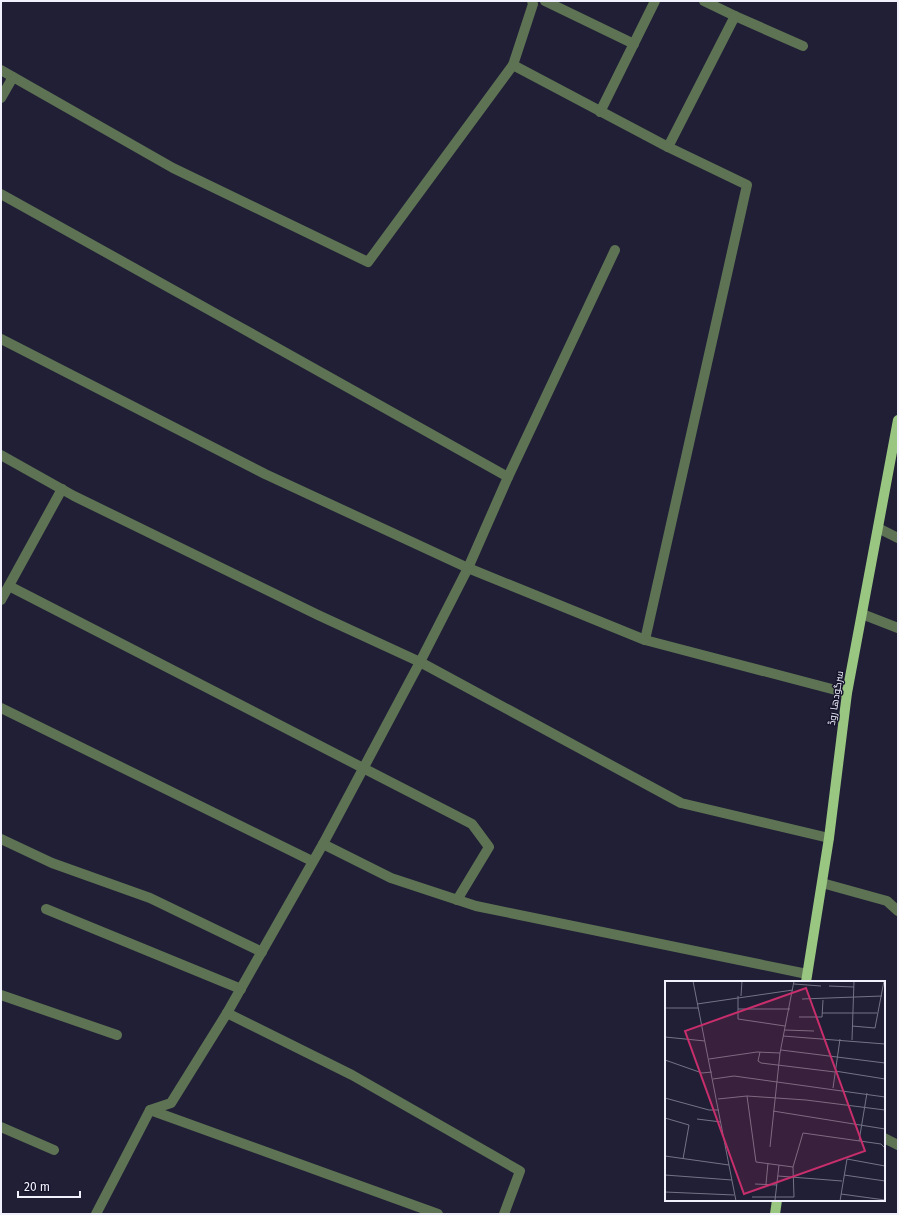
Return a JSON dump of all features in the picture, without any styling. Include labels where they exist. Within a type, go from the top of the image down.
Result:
[{"type":"main road","name":"سرگودھا روڈ","points":[[807,978],[829,838],[847,693],[898,420]]},
{"type":"main road","points":[[775,1214],[777,1201]]},
{"type":"street","points":[[1,70],[173,168],[368,262],[513,65],[533,4],[532,1]]},
{"type":"street","points":[[545,1],[634,44]]},
{"type":"street","points":[[600,112],[655,1]]},
{"type":"street","points":[[704,1],[803,46]]},
{"type":"street","points":[[668,147],[735,16]]},
{"type":"street","points":[[513,65],[668,147],[747,185],[645,640]]},
{"type":"street","points":[[1,98],[13,77]]},
{"type":"street","points":[[1,194],[230,320],[508,477]]},
{"type":"street","points":[[96,1214],[150,1110],[171,1103],[227,1013],[323,844],[420,662],[468,568],[508,477],[615,250]]},
{"type":"street","points":[[1,340],[265,474],[468,568],[645,640],[847,693]]},
{"type":"street","points":[[1,455],[74,496],[318,615],[420,662],[681,803],[829,838]]},
{"type":"street","points":[[62,489],[4,593],[363,768],[472,824],[489,847],[457,900]]},
{"type":"street","points":[[878,528],[898,538]]},
{"type":"street","points":[[862,614],[898,628]]},
{"type":"street","points":[[1,708],[312,861]]},
{"type":"street","points":[[1,840],[52,863],[150,898],[262,952]]},
{"type":"street","points":[[323,844],[391,878],[476,906],[807,978]]},
{"type":"street","points":[[822,883],[887,902],[898,911]]},
{"type":"street","points":[[46,908],[241,989]]},
{"type":"street","points":[[1,995],[117,1035]]},
{"type":"street","points":[[227,1013],[352,1075],[520,1171],[504,1214]]},
{"type":"street","points":[[150,1110],[438,1214]]},
{"type":"street","points":[[1,1128],[54,1150]]},
{"type":"street","points":[[885,1138],[898,1145]]}]
